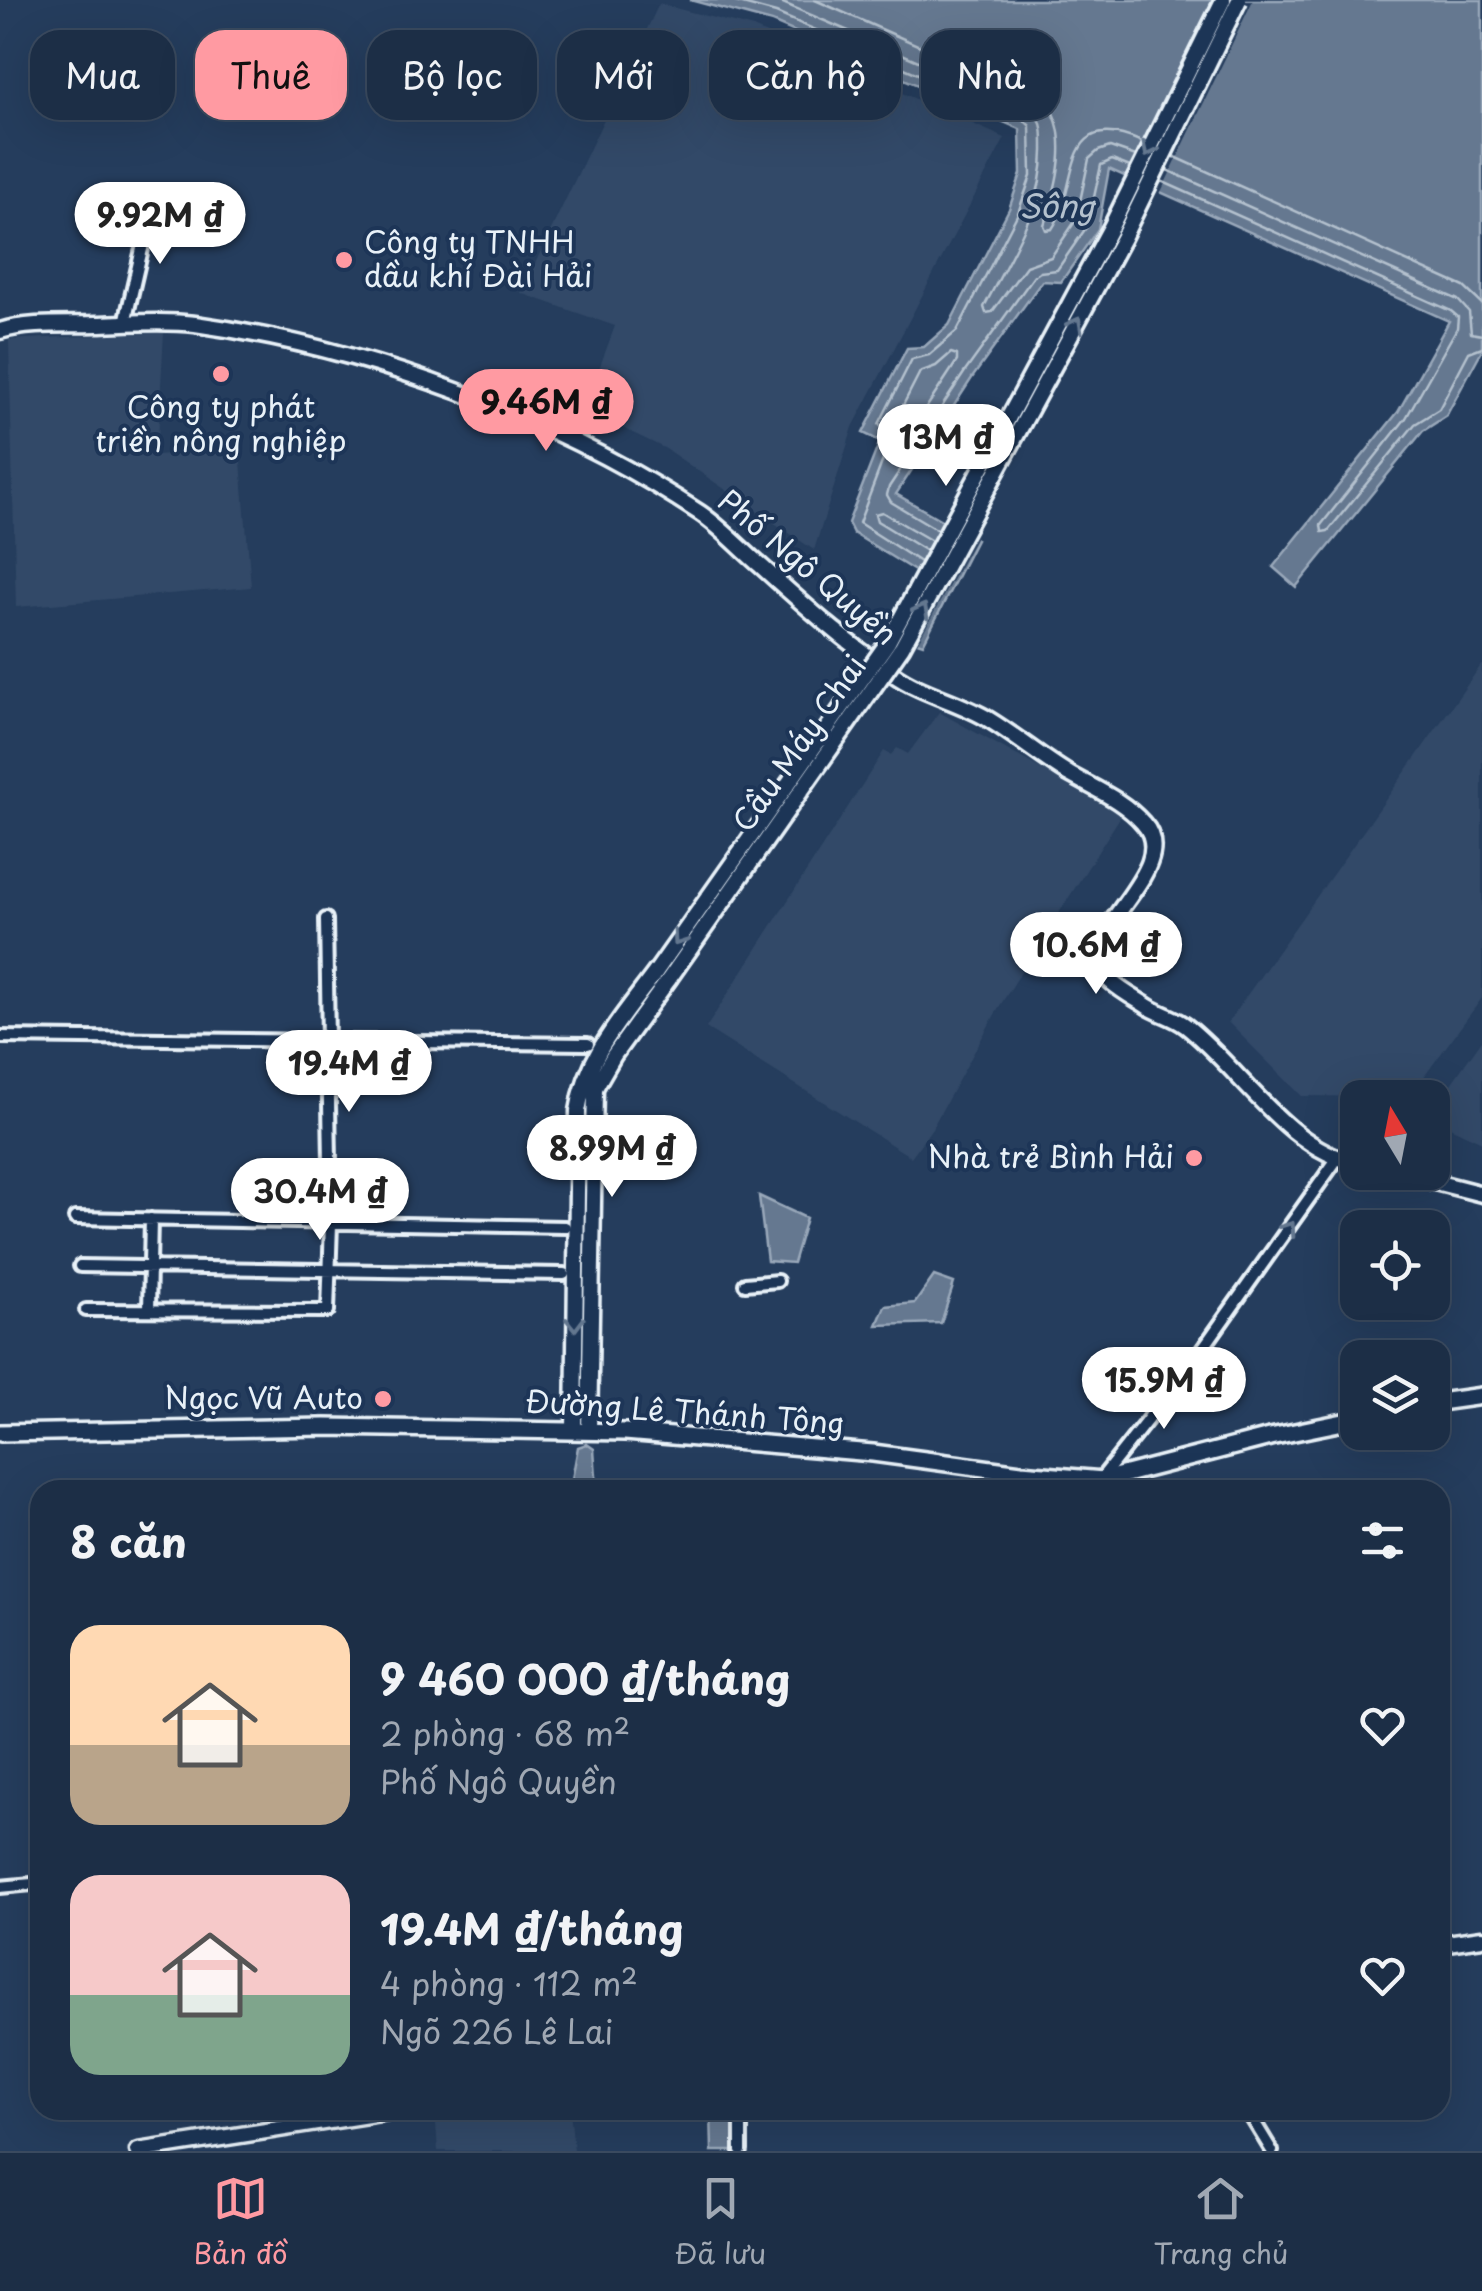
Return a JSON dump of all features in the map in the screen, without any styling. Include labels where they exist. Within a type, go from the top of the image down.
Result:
[{"type":"main road","points":[[1450,1400],[1482,1396]]},
{"type":"main road","name":"Đường Lê Thánh Tông","points":[[1115,1480],[1270,1437],[1340,1423]]},
{"type":"main road","name":"Đường Lê Thánh Tông","points":[[0,1433],[325,1427],[581,1430],[693,1435],[1057,1480]]},
{"type":"street","name":"Cầu Máy Chai","points":[[663,975],[888,642],[1111,227],[1223,0]]},
{"type":"street","name":"Cầu Máy Chai","points":[[663,975],[902,647],[1123,238],[1239,0]]},
{"type":"street","points":[[125,324],[147,227],[144,211]]},
{"type":"street","name":"Phố Ngô Quyền","points":[[0,332],[42,326],[192,324],[386,366],[461,393],[603,454],[706,517],[828,626],[892,674],[986,718],[1069,774],[1118,800],[1146,824],[1152,854],[1145,872],[1106,933],[1098,954],[1100,966],[1129,993],[1187,1027],[1294,1131],[1340,1160]]},
{"type":"street","points":[[86,1310],[328,1311],[326,920]]},
{"type":"street","points":[[581,1430],[578,1112],[582,1088],[600,1047],[663,975]]},
{"type":"street","points":[[0,1038],[588,1044]]},
{"type":"street","points":[[1101,1480],[1194,1361],[1337,1159]]},
{"type":"street","points":[[1450,1186],[1482,1194]]},
{"type":"street","points":[[75,1218],[565,1227]]},
{"type":"street","points":[[149,1310],[151,1219]]},
{"type":"street","points":[[80,1266],[564,1274]]},
{"type":"street","points":[[745,1284],[777,1281]]},
{"type":"street","points":[[0,1887],[30,1884]]},
{"type":"street","points":[[1450,1943],[1482,1938]]},
{"type":"street","points":[[138,2151],[336,2120]]},
{"type":"street","points":[[740,2120],[741,2151]]},
{"type":"street","points":[[1253,2120],[1272,2151]]},
{"type":"shaded area","points":[[659,4],[758,30],[709,30],[709,120],[901,120],[901,93],[921,101],[921,120],[964,120],[1005,138],[853,427],[814,550],[666,449],[584,409],[615,326],[521,293],[604,120],[689,120],[689,30],[647,30]]},
{"type":"shaded area","points":[[164,332],[157,455],[240,449],[251,587],[16,607],[9,340]]},
{"type":"shaded area","points":[[1482,664],[1482,998],[1422,1080],[1340,1080],[1340,1096],[1302,1096],[1228,1022]]},
{"type":"shaded area","points":[[939,712],[1122,814],[999,1007],[932,1128],[911,1157],[706,1028],[884,751],[891,755],[897,748],[908,754]]},
{"type":"shaded area","points":[[1482,1040],[1482,1142],[1450,1127],[1450,1085]]},
{"type":"shaded area","points":[[436,2120],[571,2120],[574,2151],[438,2151]]},
{"type":"water","name":"Sông","points":[[690,0],[1482,0],[1482,350],[1446,416],[1423,431],[1296,587],[1273,567],[1398,412],[1449,321],[1109,169],[1098,229],[1061,282],[1042,281],[896,494],[976,540],[923,644],[899,636],[918,573],[853,533],[848,523],[880,441],[863,433],[907,348],[924,347],[949,325],[1009,209],[1021,174],[1020,129],[999,120],[1060,120],[1060,30],[921,30],[921,86],[901,78],[901,30],[791,30]]},
{"type":"water","points":[[759,1196],[806,1218],[793,1263],[767,1261]]},
{"type":"water","points":[[934,1276],[954,1283],[941,1323],[877,1325],[885,1306],[915,1303]]},
{"type":"water","points":[[587,1444],[594,1449],[596,1480],[572,1480],[578,1447]]},
{"type":"water","points":[[711,2120],[733,2120],[734,2151],[712,2151]]},
{"type":"pier","points":[[1214,0],[1253,0],[1159,196],[1125,182]]},
{"type":"pier","points":[[945,516],[977,535],[915,647],[896,640],[916,587],[912,575]]},
{"type":"place","name":"Công ty TNHH dầu khí Đài Hải","points":[[344,260]]},
{"type":"place","name":"Công ty phát triền nông nghiệp","points":[[221,374]]},
{"type":"place","name":"Nhà trẻ Bình Hải","points":[[1194,1158]]},
{"type":"place","name":"Ngọc Vũ Auto","points":[[383,1399]]}]
